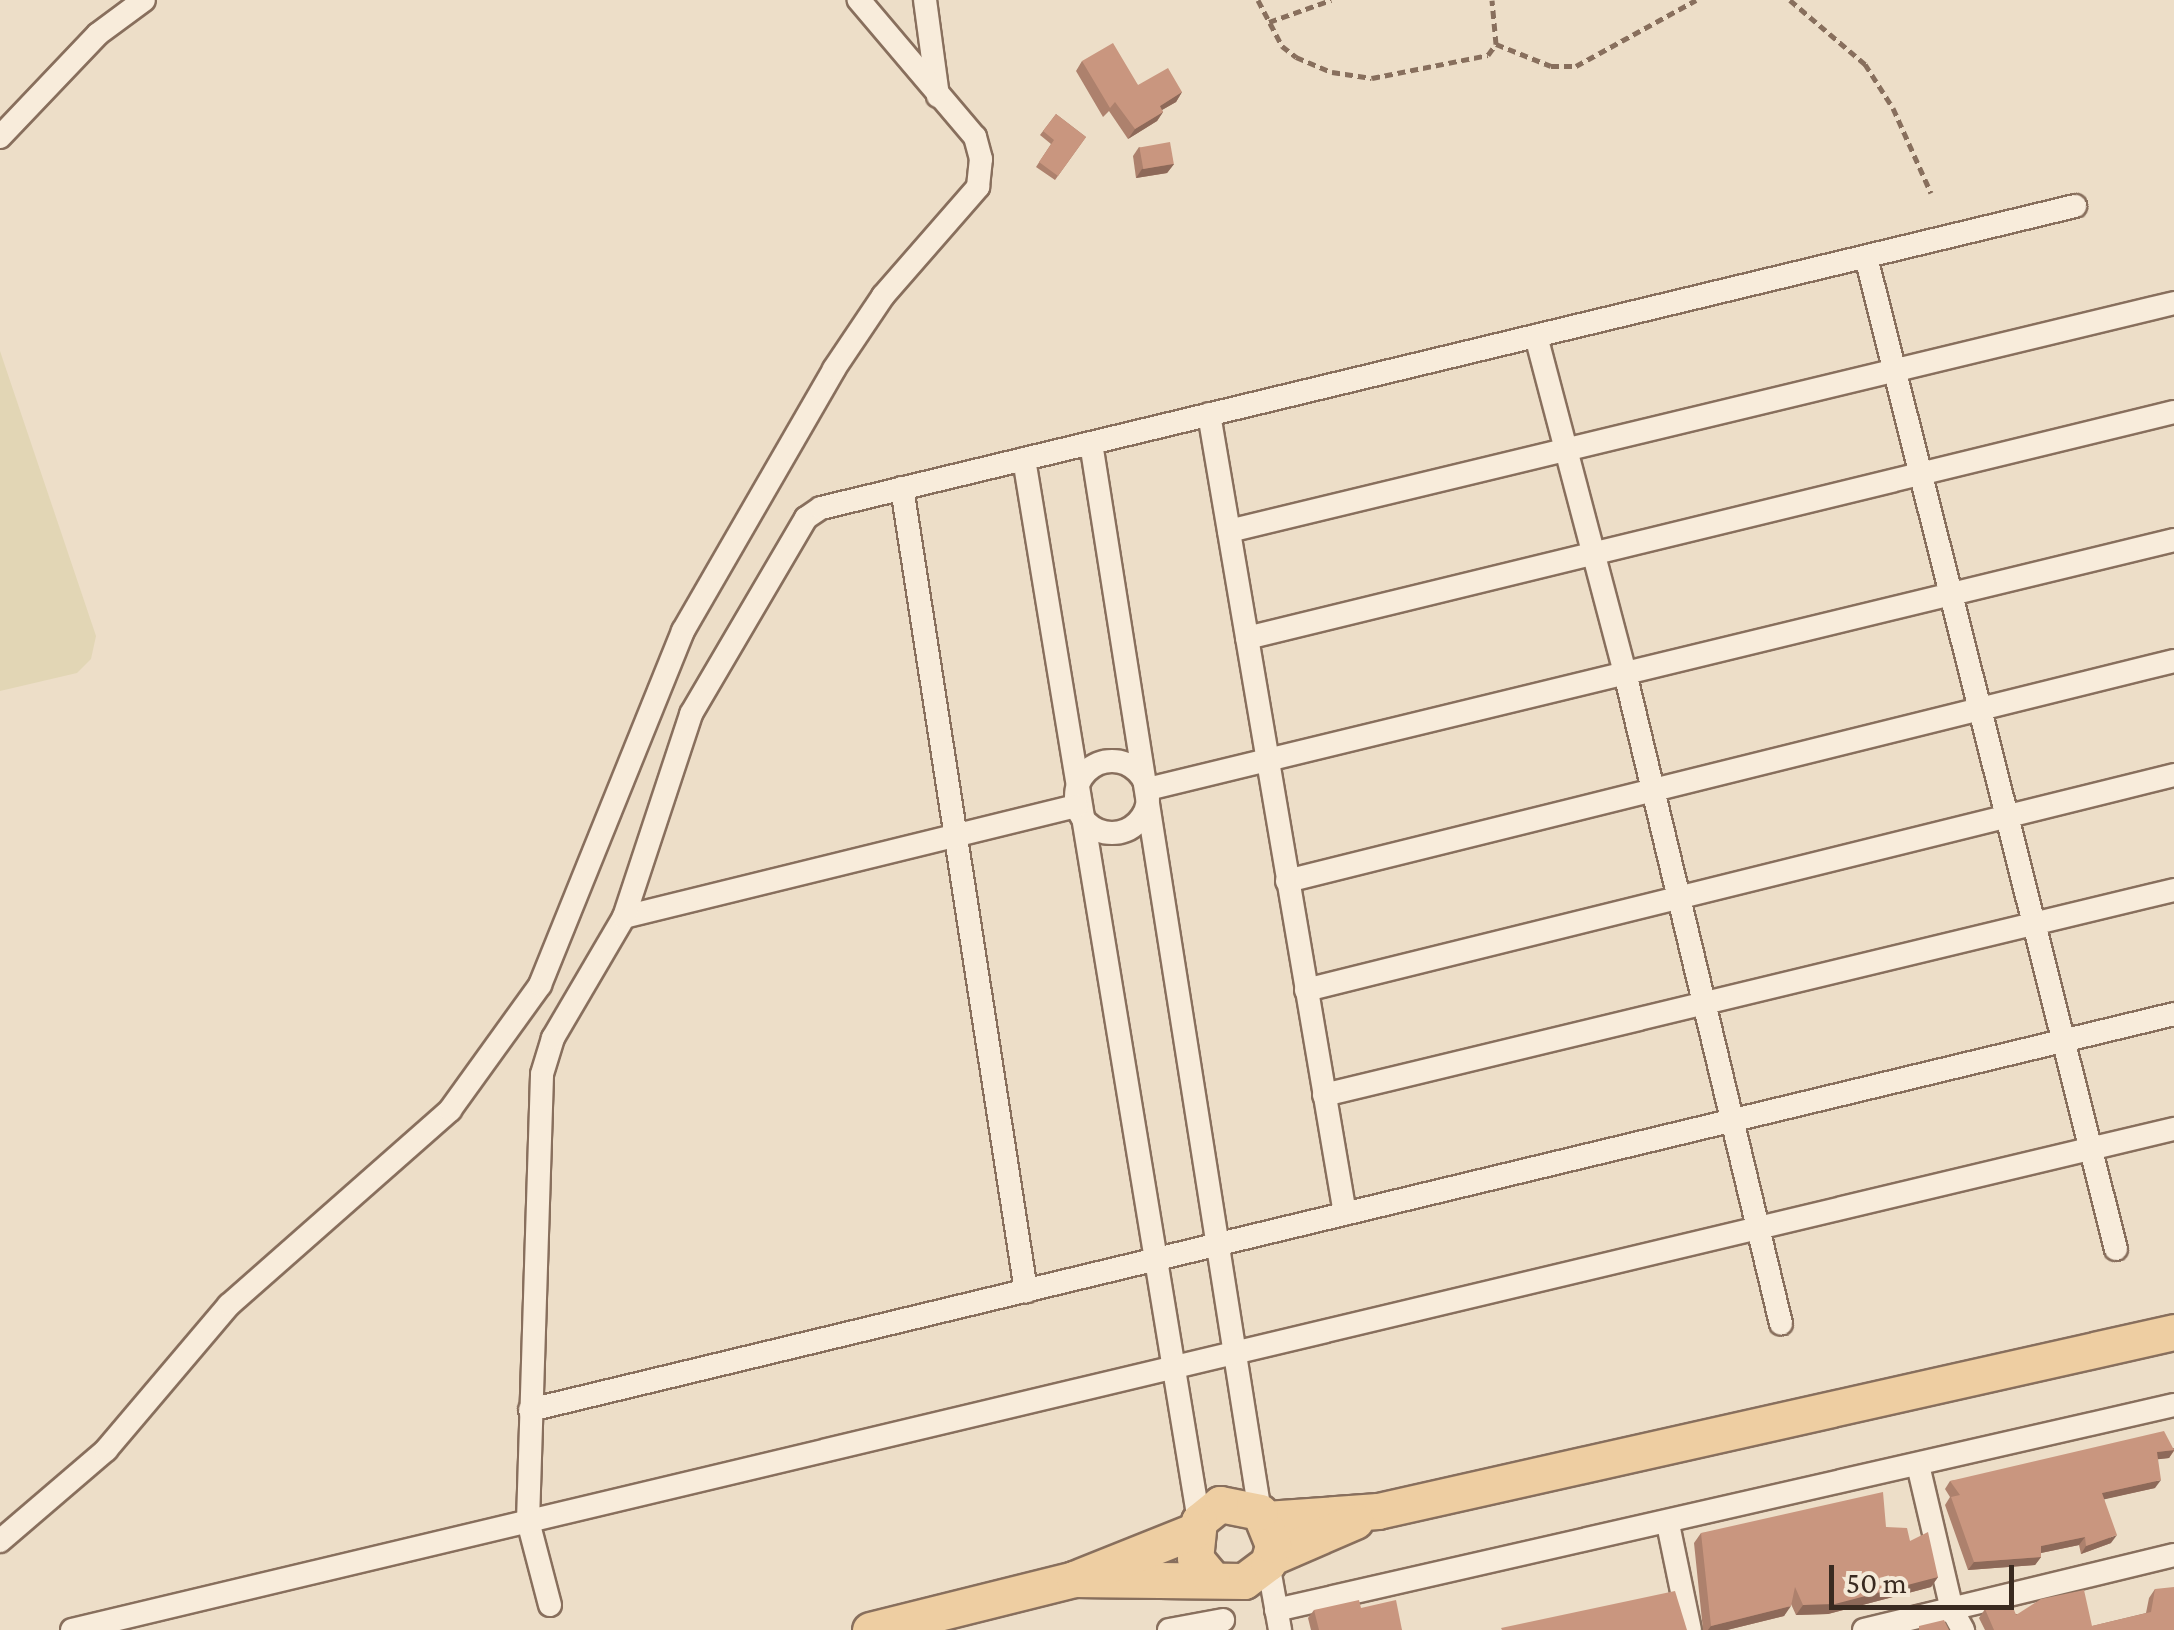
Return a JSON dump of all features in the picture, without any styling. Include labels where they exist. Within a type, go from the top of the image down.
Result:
[{"type":"main road","points":[[870,1630],[959,1620],[1074,1580],[1196,1526],[1220,1504],[1263,1516],[1378,1511],[2174,1332]]},
{"type":"main road","points":[[1074,1580],[1214,1578],[1244,1582],[1269,1561],[1378,1511]]},
{"type":"main road","points":[[1263,1516],[1269,1561]]},
{"type":"main road","points":[[1196,1526],[1196,1558],[1214,1578]]},
{"type":"street","points":[[0,137],[98,34],[144,0]]},
{"type":"street","points":[[0,1541],[106,1450],[228,1305],[450,1110],[511,1032],[567,929],[627,760],[683,631],[834,369],[884,296],[978,187],[981,160],[974,137],[859,0]]},
{"type":"street","points":[[925,0],[938,96]]},
{"type":"street","points":[[550,1605],[528,1522],[542,1074],[553,1038],[624,916],[691,714],[806,518],[821,508],[902,488],[2075,206]]},
{"type":"street","points":[[1866,256],[2116,1248]]},
{"type":"street","points":[[1228,531],[2174,303]]},
{"type":"street","points":[[1536,336],[1625,673],[1781,1324]]},
{"type":"street","points":[[1247,638],[2174,412]]},
{"type":"street","points":[[1209,414],[1345,1214]]},
{"type":"street","points":[[1091,443],[1263,1516]]},
{"type":"street","points":[[1024,459],[1196,1526]]},
{"type":"street","points":[[902,488],[1026,1291]]},
{"type":"street","points":[[1148,789],[2174,540]]},
{"type":"street","points":[[1288,881],[2174,661]]},
{"type":"street","points":[[1104,761],[1136,769],[1148,789],[1144,813],[1127,830],[1091,826],[1078,806],[1078,784],[1104,761]]},
{"type":"street","points":[[1306,990],[2174,775]]},
{"type":"street","points":[[624,916],[1078,806]]},
{"type":"street","points":[[1324,1096],[2174,890]]},
{"type":"street","points":[[530,1410],[2174,1014]]},
{"type":"street","points":[[72,1630],[2174,1130]]},
{"type":"street","points":[[1269,1561],[1278,1620],[2174,1405]]},
{"type":"street","points":[[1918,1465],[1958,1620]]},
{"type":"street","points":[[1668,1524],[1690,1630]]},
{"type":"street","points":[[1864,1630],[1958,1620],[2174,1555]]},
{"type":"street","points":[[1168,1630],[1224,1625],[1214,1578]]},
{"type":"path","points":[[1258,0],[1296,58],[1357,77],[1474,62],[1496,44]]},
{"type":"path","points":[[1270,22],[1331,0]]},
{"type":"path","points":[[1492,0],[1496,44]]},
{"type":"path","points":[[1496,44],[1533,62],[1576,66],[1696,0]]},
{"type":"path","points":[[1790,0],[1864,64],[1893,108],[1930,194]]},
{"type":"shaded area","points":[[0,351],[96,636],[91,659],[77,673],[0,691]]},
{"type":"building","points":[[1113,43],[1138,85],[1168,68],[1182,92],[1160,106],[1163,112],[1135,129],[1115,102],[1110,108],[1082,61]]},
{"type":"building","points":[[1056,114],[1086,137],[1058,176],[1039,162],[1054,140],[1043,131]]},
{"type":"building","points":[[1170,142],[1174,164],[1143,169],[1139,147]]},
{"type":"building","points":[[2164,1431],[2174,1450],[2157,1452],[2161,1480],[2102,1493],[2117,1535],[2086,1546],[2085,1537],[2041,1546],[2041,1557],[1974,1562],[1951,1497],[1960,1495],[1950,1481]]},
{"type":"building","points":[[1883,1492],[1886,1527],[1907,1528],[1910,1541],[1928,1532],[1938,1577],[1835,1604],[1803,1605],[1795,1587],[1791,1606],[1711,1626],[1701,1533]]},
{"type":"building","points":[[2174,1587],[2174,1630],[1994,1630],[1985,1609],[2013,1607],[2016,1615],[2041,1599],[2084,1590],[2092,1626],[2151,1612],[2155,1589]]},
{"type":"building","points":[[1675,1591],[1687,1630],[1501,1628]]},
{"type":"building","points":[[1359,1600],[1361,1608],[1396,1600],[1402,1630],[1319,1630],[1314,1610]]},
{"type":"building","points":[[1944,1620],[1949,1630],[1919,1630],[1919,1626]]}]
